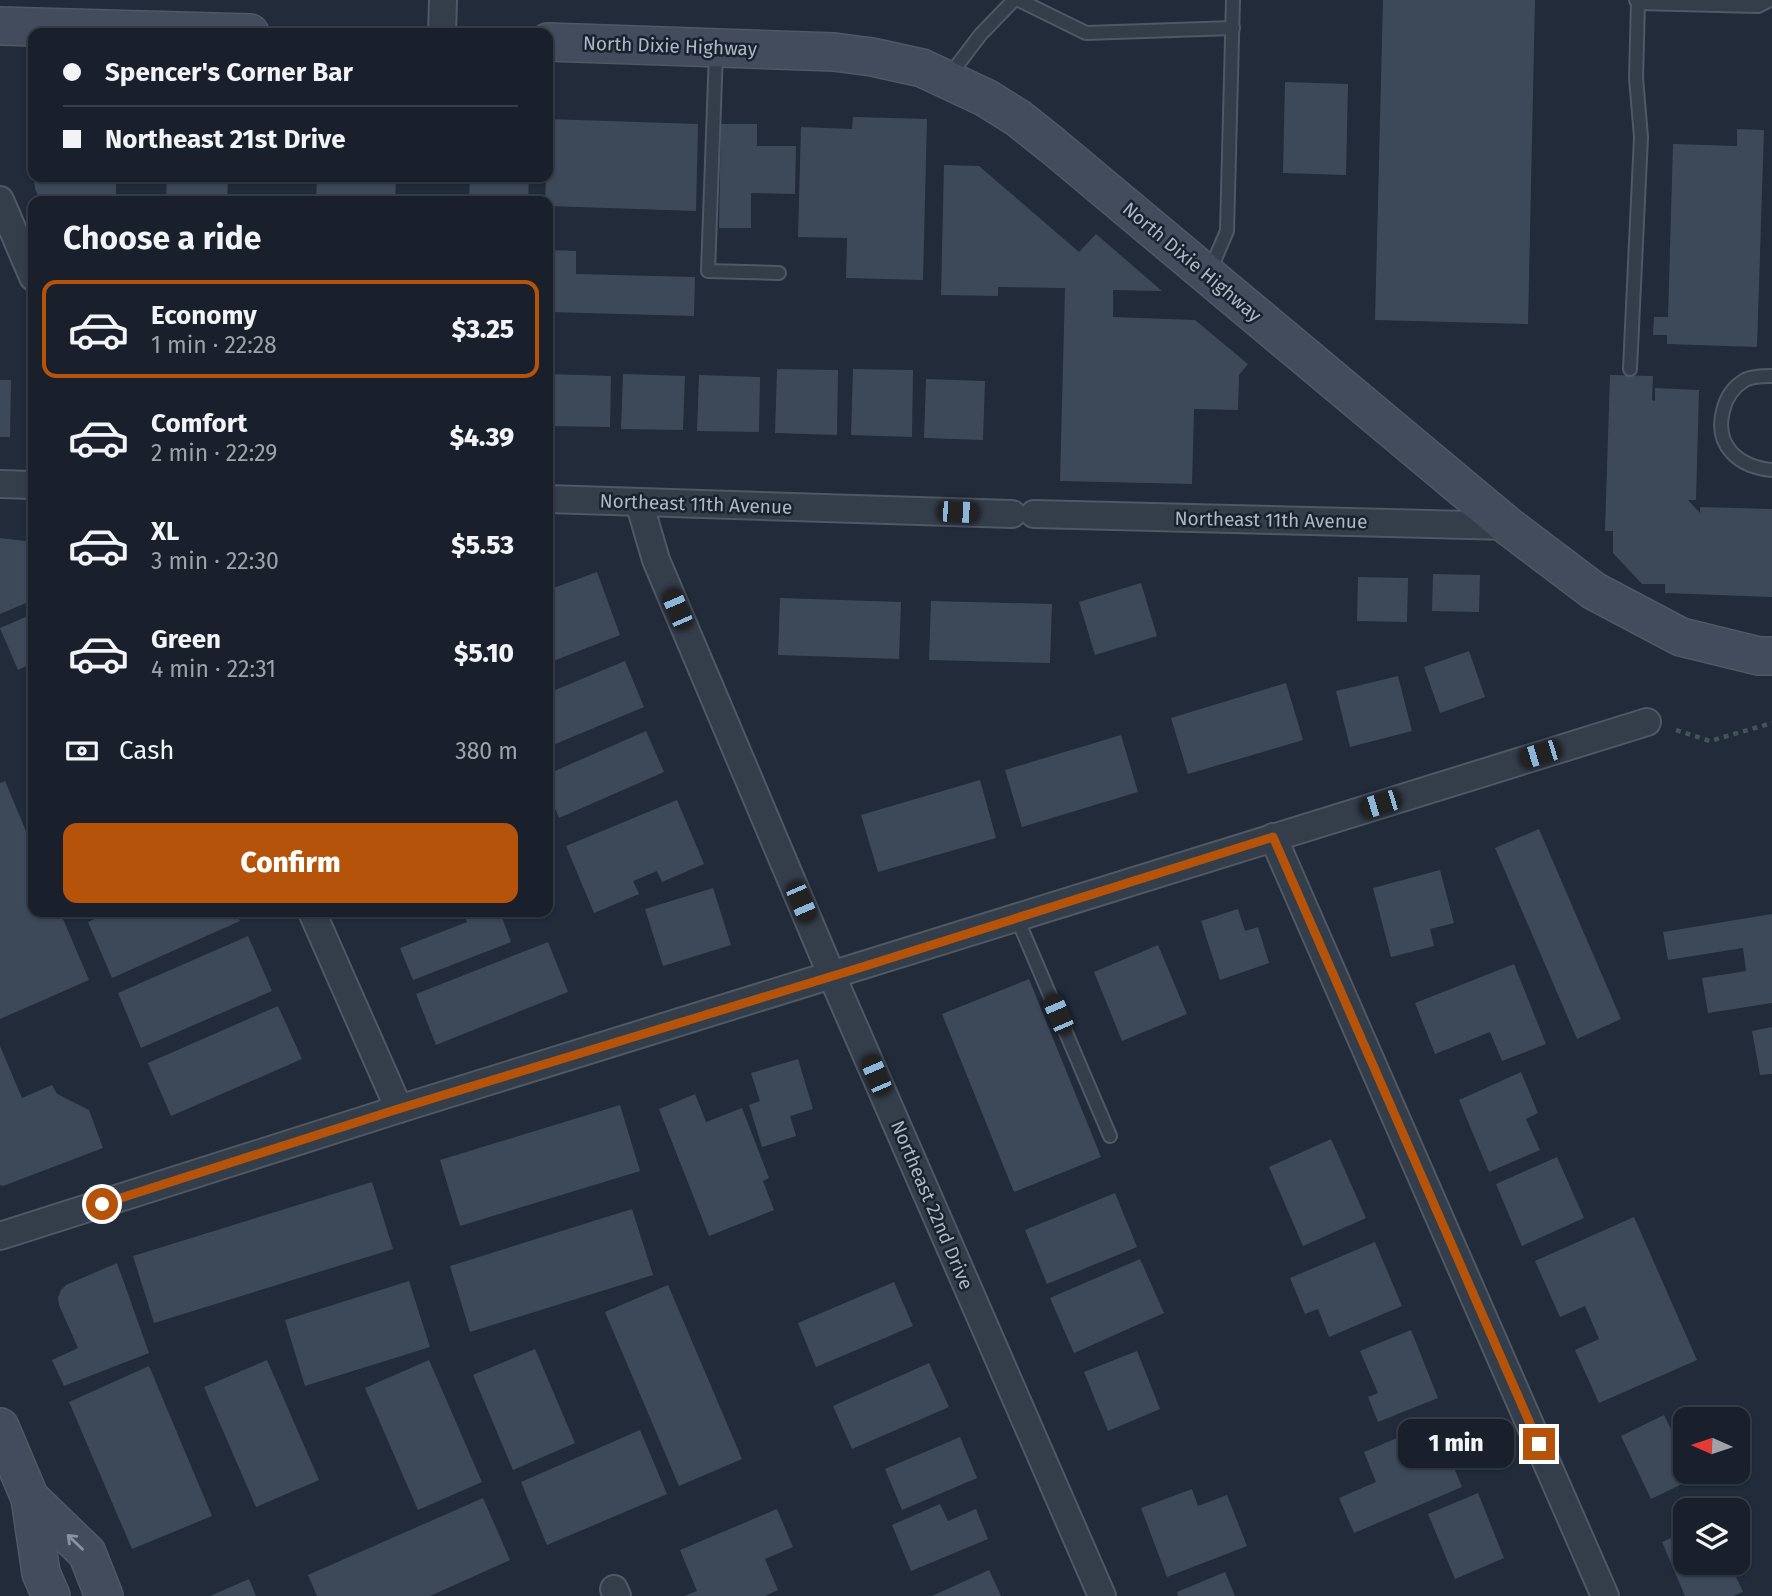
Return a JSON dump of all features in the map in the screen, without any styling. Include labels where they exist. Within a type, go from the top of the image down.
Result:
[{"type":"street","points":[[442,28],[443,0]]},
{"type":"street","points":[[0,26],[71,28]]},
{"type":"street","name":"North Dixie Highway","points":[[553,42],[834,52],[922,68],[986,98],[1018,118],[1508,526],[1594,591],[1682,636],[1759,656],[1772,656]]},
{"type":"street","points":[[0,200],[28,264]]},
{"type":"street","points":[[0,484],[28,485]]},
{"type":"street","name":"Northeast 11th Avenue","points":[[553,499],[1508,526]]},
{"type":"street","name":"Northeast 22nd Drive","points":[[639,502],[656,560],[832,976],[1102,1596]]},
{"type":"street","points":[[0,1237],[398,1109],[1647,722]]},
{"type":"street","points":[[1273,837],[1605,1596]]},
{"type":"street","points":[[314,917],[398,1109]]},
{"type":"street","points":[[0,1427],[30,1498],[41,1573],[51,1596]]},
{"type":"street","points":[[30,1498],[87,1553],[104,1596]]},
{"type":"lane","points":[[946,79],[981,34],[1016,0],[1086,33],[1233,28]]},
{"type":"lane","points":[[1208,275],[1227,231],[1233,0]]},
{"type":"lane","points":[[1630,369],[1641,137],[1636,78],[1637,2],[1758,6],[1770,0]]},
{"type":"lane","points":[[716,48],[708,271],[779,273]]},
{"type":"lane","points":[[1772,376],[1746,379],[1733,390],[1725,403],[1721,419],[1722,436],[1738,459],[1751,466],[1772,470]]},
{"type":"lane","points":[[1017,918],[1110,1136]]},
{"type":"path","points":[[1647,722],[1710,741],[1772,723]]},
{"type":"building","points":[[1383,0],[1535,0],[1528,324],[1375,320]]},
{"type":"building","points":[[1285,82],[1348,84],[1346,175],[1283,173]]},
{"type":"building","points":[[853,117],[927,119],[923,280],[846,278],[847,238],[798,237],[801,127],[852,129]]},
{"type":"building","points":[[553,119],[698,124],[696,211],[553,206],[553,196],[545,196],[546,182],[553,182]]},
{"type":"building","points":[[721,124],[757,124],[757,146],[796,146],[795,194],[751,193],[751,228],[719,228]]},
{"type":"building","points":[[1737,129],[1764,130],[1757,347],[1667,344],[1667,335],[1653,335],[1654,317],[1668,317],[1673,144],[1737,146]]},
{"type":"building","points":[[944,165],[979,166],[1079,252],[1096,234],[1162,291],[1113,290],[1113,317],[1195,320],[1248,364],[1239,375],[1238,410],[1194,409],[1192,484],[1060,481],[1065,288],[998,287],[998,296],[941,295]]},
{"type":"building","points":[[34,182],[116,182],[116,196],[38,196]]},
{"type":"building","points":[[167,182],[228,182],[227,196],[166,196]]},
{"type":"building","points":[[317,182],[396,182],[395,196],[316,196]]},
{"type":"building","points":[[470,182],[529,182],[528,196],[469,196]]},
{"type":"building","points":[[553,250],[576,251],[576,274],[695,277],[694,316],[553,312]]},
{"type":"building","points":[[777,369],[838,370],[837,435],[775,433]]},
{"type":"building","points":[[853,369],[913,370],[912,437],[851,435]]},
{"type":"building","points":[[553,374],[611,376],[610,427],[553,426]]},
{"type":"building","points":[[623,374],[685,376],[683,430],[621,429]]},
{"type":"building","points":[[699,375],[760,377],[759,432],[697,431]]},
{"type":"building","points":[[1610,375],[1653,376],[1652,400],[1655,401],[1655,388],[1699,390],[1696,500],[1688,500],[1700,513],[1700,507],[1772,509],[1772,597],[1665,593],[1665,584],[1642,584],[1613,553],[1613,531],[1605,531]]},
{"type":"building","points":[[926,379],[985,381],[983,440],[924,438]]},
{"type":"building","points":[[0,380],[11,380],[10,437],[0,437]]},
{"type":"building","points":[[0,538],[28,541],[28,602],[0,614]]},
{"type":"building","points":[[597,572],[620,635],[553,661],[553,588]]},
{"type":"building","points":[[1433,574],[1480,575],[1479,612],[1432,611]]},
{"type":"building","points":[[1358,577],[1408,578],[1407,622],[1357,621]]},
{"type":"building","points":[[1141,583],[1157,636],[1095,655],[1079,602]]},
{"type":"building","points":[[780,598],[901,602],[899,659],[778,655]]},
{"type":"building","points":[[931,601],[1052,604],[1050,663],[929,660]]},
{"type":"building","points":[[28,616],[28,665],[18,670],[0,628]]},
{"type":"building","points":[[1469,651],[1485,697],[1440,713],[1424,667]]},
{"type":"building","points":[[625,661],[644,707],[553,745],[553,691]]},
{"type":"building","points":[[1398,676],[1412,731],[1350,747],[1336,691]]},
{"type":"building","points":[[1286,683],[1303,740],[1188,774],[1171,718]]},
{"type":"building","points":[[646,731],[664,772],[559,818],[553,804],[553,772]]},
{"type":"building","points":[[1121,735],[1138,792],[1022,827],[1005,770]]},
{"type":"building","points":[[980,780],[996,838],[878,872],[861,815]]},
{"type":"building","points":[[5,781],[28,836],[28,917],[62,917],[89,980],[0,1019],[0,783]]},
{"type":"building","points":[[677,800],[704,864],[662,882],[657,871],[633,881],[639,894],[594,913],[566,846]]},
{"type":"building","points":[[1539,829],[1621,1019],[1577,1039],[1495,848]]},
{"type":"building","points":[[1440,870],[1454,923],[1430,929],[1434,946],[1391,957],[1373,888]]},
{"type":"building","points":[[713,888],[731,945],[663,966],[645,909]]},
{"type":"building","points":[[1238,909],[1245,931],[1258,927],[1269,963],[1220,980],[1201,921]]},
{"type":"building","points":[[1772,914],[1772,1003],[1708,1013],[1702,978],[1746,971],[1743,948],[1668,960],[1663,932]]},
{"type":"building","points":[[99,917],[238,917],[240,921],[112,978],[88,922]]},
{"type":"building","points":[[465,917],[502,917],[511,942],[413,980],[400,948],[467,922]]},
{"type":"building","points":[[248,936],[272,991],[141,1048],[118,993]]},
{"type":"building","points":[[548,942],[568,992],[436,1045],[416,994]]},
{"type":"building","points":[[1158,945],[1187,1014],[1122,1041],[1094,972]]},
{"type":"building","points":[[1514,964],[1546,1044],[1502,1061],[1490,1032],[1435,1054],[1415,1003]]},
{"type":"building","points":[[1029,979],[1101,1157],[1014,1192],[942,1014]]},
{"type":"building","points":[[278,1006],[302,1059],[171,1116],[148,1063]]},
{"type":"building","points":[[1772,1027],[1772,1074],[1760,1075],[1752,1031]]},
{"type":"building","points":[[0,1046],[22,1098],[52,1085],[57,1094],[89,1110],[103,1148],[0,1185]]},
{"type":"building","points":[[798,1059],[813,1109],[790,1116],[796,1136],[762,1147],[749,1105],[760,1101],[751,1073]]},
{"type":"building","points":[[1521,1072],[1538,1113],[1526,1119],[1540,1150],[1489,1172],[1459,1100]]},
{"type":"building","points":[[695,1094],[706,1122],[742,1108],[769,1178],[763,1181],[774,1210],[709,1236],[659,1109]]},
{"type":"building","points":[[620,1105],[640,1171],[460,1226],[440,1160]]},
{"type":"building","points":[[1331,1139],[1366,1218],[1303,1246],[1269,1167]]},
{"type":"building","points":[[1557,1157],[1584,1218],[1522,1246],[1496,1184]]},
{"type":"building","points":[[372,1182],[393,1249],[154,1323],[133,1256]]},
{"type":"building","points":[[1115,1193],[1137,1247],[1047,1284],[1025,1230]]},
{"type":"building","points":[[632,1209],[653,1275],[470,1332],[450,1266]]},
{"type":"building","points":[[1634,1217],[1697,1360],[1599,1403],[1575,1350],[1599,1339],[1585,1306],[1560,1317],[1535,1261]]},
{"type":"building","points":[[1375,1242],[1402,1306],[1329,1337],[1318,1309],[1305,1314],[1290,1278]]},
{"type":"building","points":[[1140,1259],[1164,1313],[1074,1353],[1050,1298]]},
{"type":"building","points":[[117,1263],[149,1353],[64,1386],[52,1360],[78,1348],[59,1305],[61,1290],[66,1285]]},
{"type":"building","points":[[409,1281],[430,1347],[305,1386],[285,1320]]},
{"type":"building","points":[[894,1282],[913,1326],[816,1367],[798,1323]]},
{"type":"building","points":[[668,1285],[742,1459],[679,1486],[605,1312]]},
{"type":"building","points":[[1411,1330],[1438,1398],[1378,1422],[1368,1397],[1378,1393],[1360,1351]]},
{"type":"building","points":[[535,1349],[575,1443],[513,1470],[473,1375]]},
{"type":"building","points":[[1137,1351],[1160,1409],[1108,1431],[1084,1372]]},
{"type":"building","points":[[267,1360],[319,1480],[256,1507],[204,1387]]},
{"type":"building","points":[[429,1360],[482,1482],[418,1510],[365,1388]]},
{"type":"building","points":[[929,1363],[949,1407],[852,1449],[833,1406]]},
{"type":"building","points":[[149,1366],[212,1516],[132,1549],[69,1402]]},
{"type":"building","points":[[1664,1415],[1673,1434],[1673,1484],[1682,1484],[1651,1499],[1621,1436]]},
{"type":"building","points":[[1435,1422],[1462,1487],[1354,1533],[1339,1498],[1376,1482],[1364,1452]]},
{"type":"building","points":[[640,1430],[667,1494],[547,1545],[521,1482]]},
{"type":"building","points":[[960,1437],[977,1478],[902,1510],[885,1469]]},
{"type":"building","points":[[1192,1489],[1198,1506],[1227,1495],[1247,1546],[1167,1577],[1141,1508]]},
{"type":"building","points":[[1478,1493],[1504,1558],[1455,1579],[1428,1514]]},
{"type":"building","points":[[483,1498],[510,1560],[430,1596],[317,1596],[308,1575]]},
{"type":"building","points":[[940,1504],[948,1521],[976,1509],[988,1539],[911,1571],[892,1525]]},
{"type":"building","points":[[777,1509],[793,1547],[765,1559],[778,1590],[765,1596],[684,1596],[697,1591],[680,1550]]},
{"type":"building","points":[[1673,1537],[1673,1568],[1662,1542]]},
{"type":"building","points":[[989,1570],[1001,1596],[932,1596]]},
{"type":"building","points":[[1225,1572],[1235,1596],[1178,1596],[1177,1592]]},
{"type":"building","points":[[1676,1575],[1735,1575],[1743,1592],[1733,1596],[1685,1596]]},
{"type":"building","points":[[249,1579],[256,1596],[210,1596]]},
{"type":"route","points":[[102,1204],[398,1109],[859,968],[1273,837],[1539,1444]]}]
